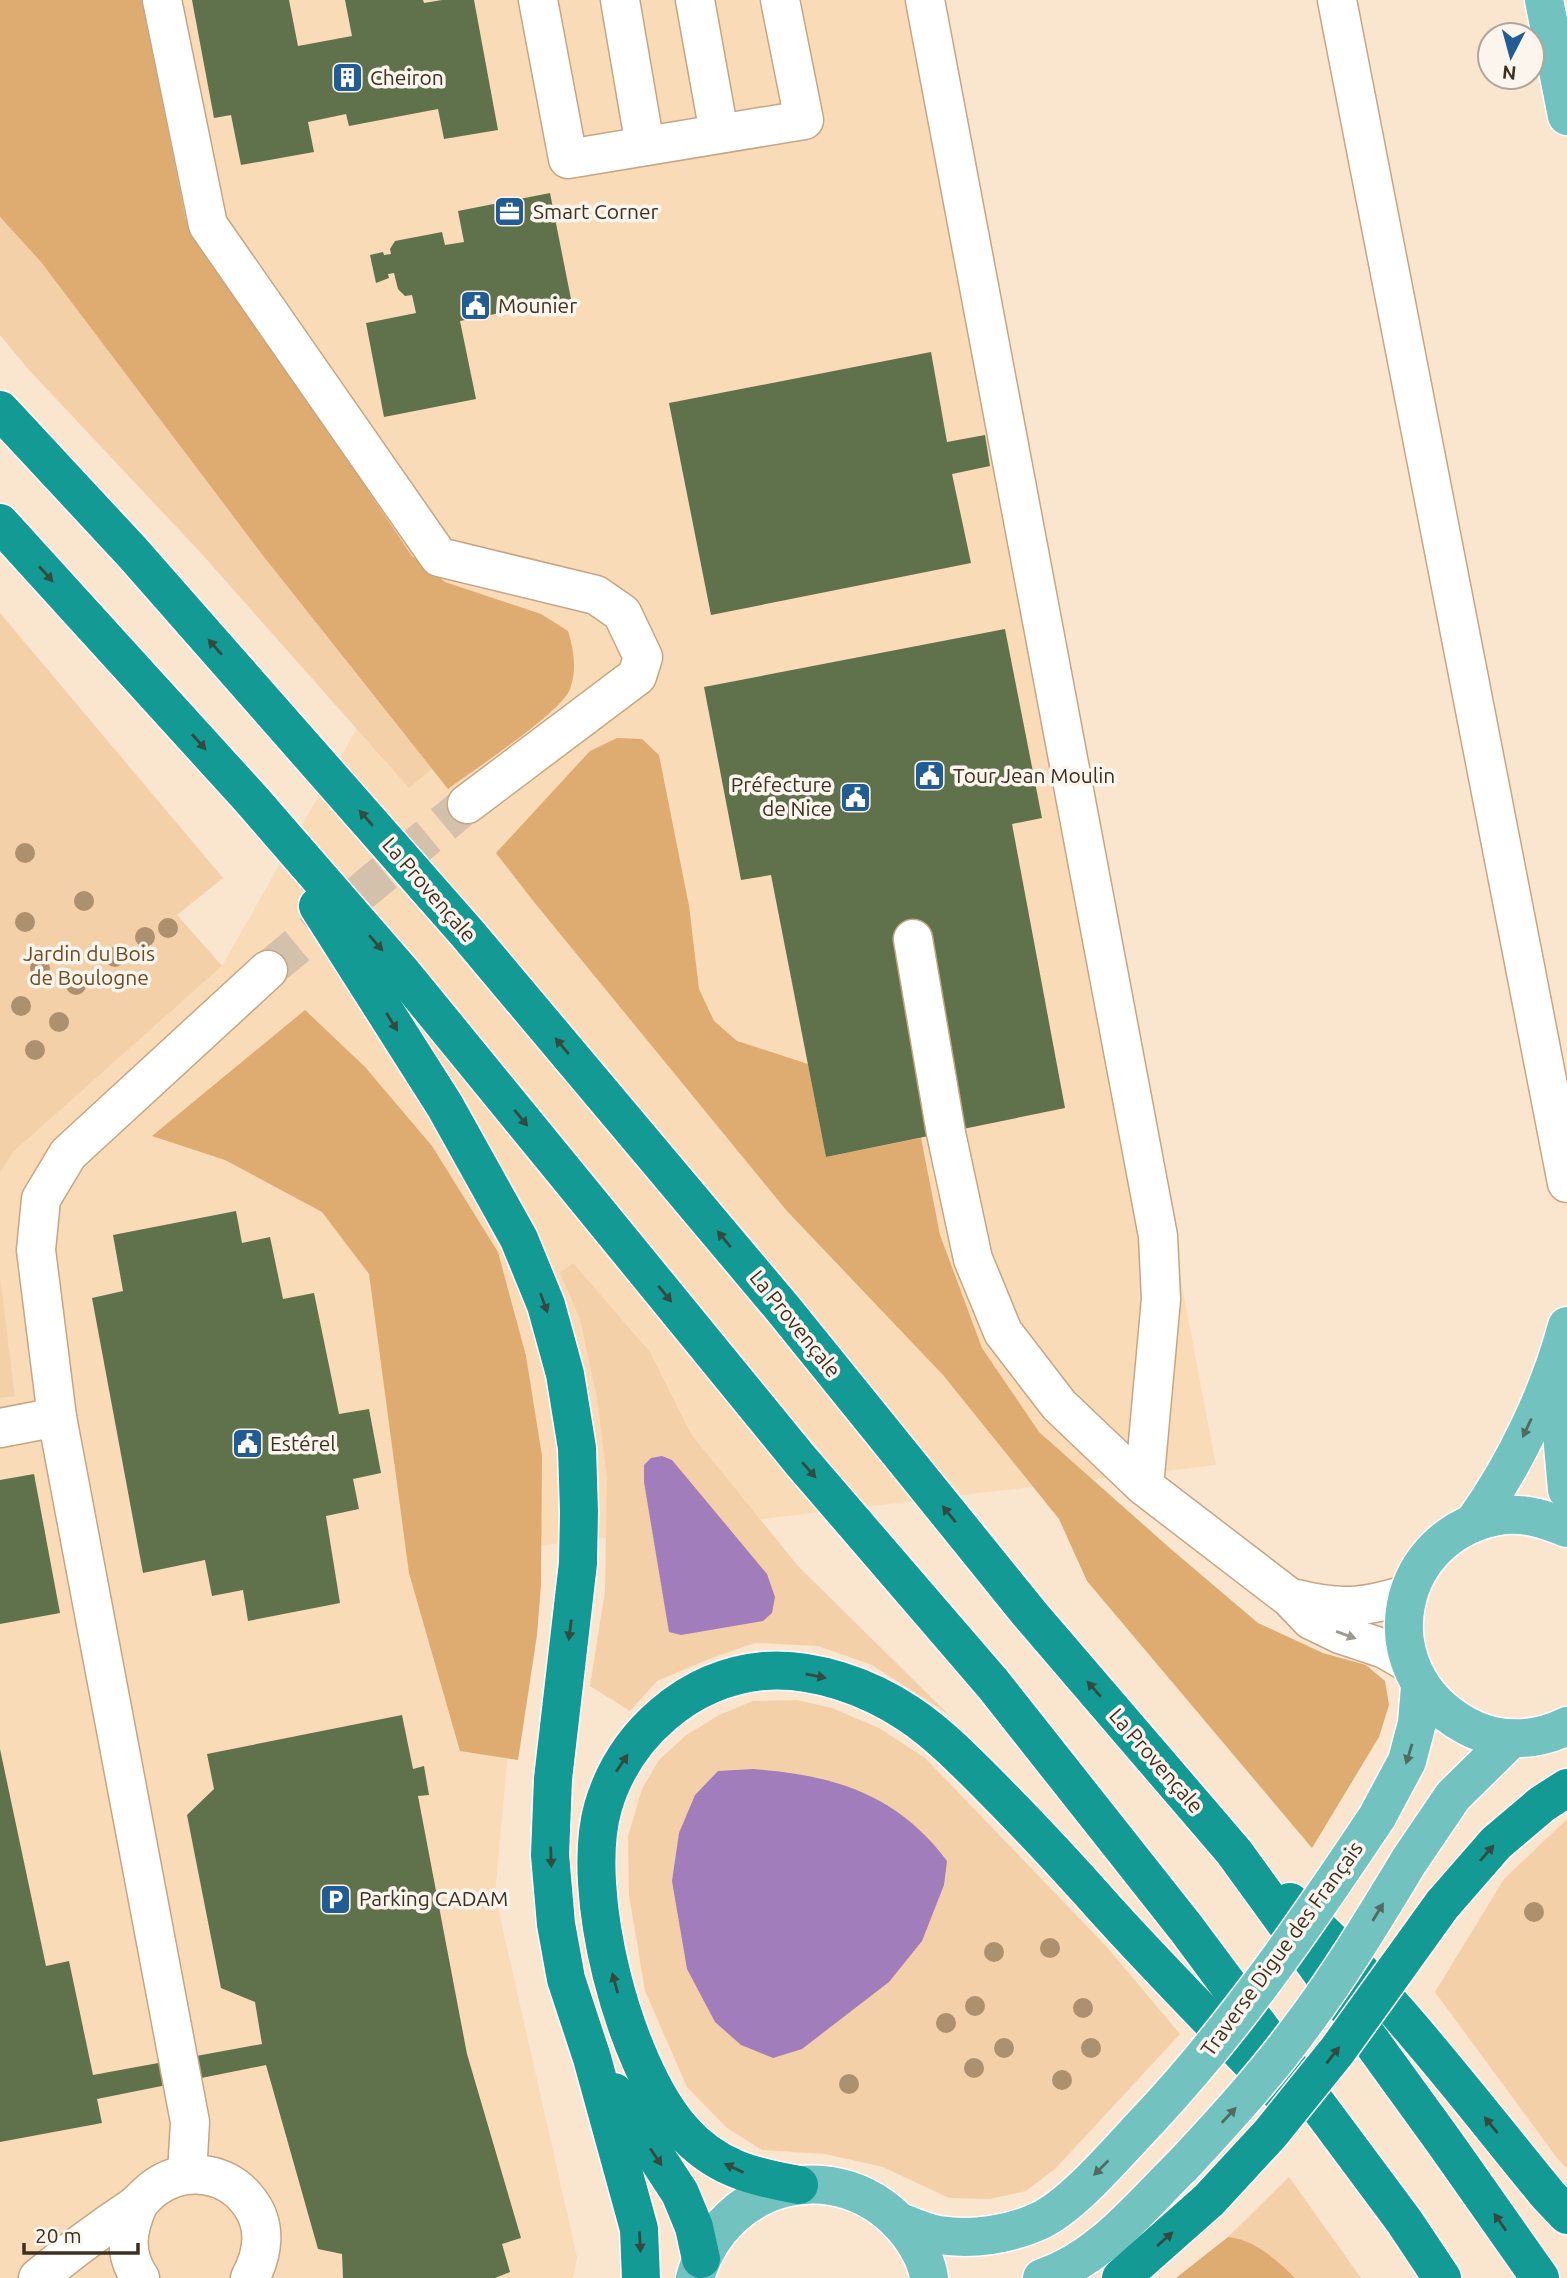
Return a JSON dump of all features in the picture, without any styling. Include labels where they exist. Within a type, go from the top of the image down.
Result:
[{"type":"highway","name":"La Provençale","points":[[0,410],[132,552],[467,933],[784,1310],[1029,1612],[1234,1852],[1540,2278]]},
{"type":"highway","points":[[0,523],[251,799],[403,974],[801,1461],[993,1684],[1186,1928],[1404,2221],[1442,2278]]},
{"type":"highway","points":[[251,799],[437,1094],[484,1174],[519,1239],[546,1305],[565,1374],[577,1448],[578,1563],[553,1779],[550,1855],[556,1924],[566,1979],[592,2058],[639,2229],[641,2278]]},
{"type":"highway","points":[[799,2185],[756,2178],[730,2168],[683,2132],[656,2095],[631,2039],[611,1968],[598,1902],[595,1856],[603,1809],[617,1770],[646,1730],[680,1700],[722,1680],[765,1671],[815,1674],[859,1689],[909,1714],[956,1753],[1035,1831],[1144,1951],[1404,2221]]},
{"type":"highway","points":[[1121,2278],[1209,2200],[1270,2134],[1337,2051],[1442,1905],[1496,1843],[1542,1804],[1567,1788]]},
{"type":"highway","points":[[1234,1852],[1336,1945],[1408,2024],[1548,2195],[1567,2214]]},
{"type":"highway","points":[[592,2058],[680,2193],[694,2227],[698,2268]]},
{"type":"main road","points":[[1544,0],[1567,116]]},
{"type":"main road","points":[[1474,1522],[1492,1497],[1556,1367],[1567,1325]]},
{"type":"main road","points":[[1556,1367],[1567,1490]]},
{"type":"main road","points":[[1474,1522],[1507,1515],[1540,1517],[1567,1528]]},
{"type":"main road","name":"Traverse Digue des Français","points":[[898,2222],[938,2235],[979,2236],[1012,2231],[1041,2221],[1069,2201],[1192,2073],[1254,1995],[1314,1912],[1377,1816],[1407,1761],[1417,1723],[1414,1675],[1403,1640],[1403,1617],[1408,1594],[1422,1564],[1445,1539],[1474,1522]]},
{"type":"main road","points":[[1414,1675],[1444,1714],[1476,1732],[1511,1739],[1539,1737],[1567,1726]]},
{"type":"main road","points":[[1042,2278],[1059,2272],[1100,2247],[1241,2103],[1303,2026],[1453,1796],[1511,1739]]},
{"type":"main road","points":[[698,2268],[719,2227],[746,2204],[799,2185],[844,2188],[872,2199],[916,2242],[929,2278]]},
{"type":"street","points":[[162,0],[208,225],[439,557],[596,596],[622,613],[643,657],[636,677],[467,804]]},
{"type":"street","points":[[538,0],[569,159],[804,120],[780,0]]},
{"type":"street","points":[[620,0],[645,146]]},
{"type":"street","points":[[695,0],[719,134]]},
{"type":"street","points":[[925,0],[1158,1236],[1161,1299],[1144,1486]]},
{"type":"street","points":[[1337,0],[1567,1183]]},
{"type":"street","points":[[913,939],[946,1133],[973,1258],[1003,1332],[1059,1405],[1144,1486],[1290,1598],[1311,1620],[1340,1634],[1385,1649],[1414,1675]]},
{"type":"street","points":[[187,2174],[190,2122],[57,1417],[36,1250],[41,1199],[68,1154],[268,970]]},
{"type":"street","points":[[0,1429],[57,1417]]},
{"type":"street","points":[[1290,1598],[1344,1607],[1375,1605],[1408,1594]]},
{"type":"street","points":[[38,2278],[99,2230],[139,2203],[152,2189],[168,2179],[187,2174],[224,2180],[239,2190],[251,2204],[259,2220],[262,2240],[259,2272]]},
{"type":"street","points":[[139,2203],[130,2223],[128,2246],[133,2267],[140,2278]]},
{"type":"shaded area","points":[[0,0],[142,0],[186,220],[412,556],[445,582],[541,614],[568,631],[574,667],[570,689],[563,699],[534,726],[448,789],[264,557],[41,262],[0,217]]},
{"type":"shaded area","points":[[142,0],[937,0],[1216,1465],[527,1547],[495,1894],[577,2257],[573,2278],[0,2278],[0,1398],[15,1395],[0,1275],[0,1173],[13,1152],[222,966],[390,670],[442,602],[186,220]]},
{"type":"shaded area","points":[[617,738],[642,739],[659,755],[689,906],[699,989],[714,1021],[737,1041],[808,1064],[826,1157],[921,1138],[940,1235],[982,1348],[1039,1432],[1258,1623],[1323,1653],[1366,1665],[1385,1681],[1389,1705],[1379,1737],[1312,1848],[1087,1581],[1059,1519],[943,1375],[787,1211],[496,853],[590,751]]},
{"type":"shaded area","points":[[305,1010],[365,1067],[432,1146],[498,1252],[526,1356],[542,1456],[541,1584],[537,1635],[518,1760],[460,1751],[409,1573],[369,1274],[322,1212],[225,1160],[152,1136]]},
{"type":"shaded area","points":[[662,1456],[672,1460],[767,1574],[775,1597],[772,1613],[763,1621],[681,1635],[669,1632],[644,1482],[644,1465],[651,1458]]},
{"type":"shaded area","points":[[753,1769],[810,1776],[862,1792],[907,1819],[928,1838],[947,1861],[944,1885],[922,1941],[889,1982],[802,2049],[773,2058],[741,2045],[715,2022],[687,1969],[672,1881],[679,1833],[695,1795],[718,1771]]},
{"type":"shaded area","points":[[1228,2237],[1256,2246],[1295,2278],[1176,2278]]},
{"type":"green space","points":[[0,217],[41,262],[264,557],[432,769],[409,788],[201,553],[29,370],[0,335]]},
{"type":"green space","name":"Jardin du Bois de Boulogne","points":[[0,613],[223,878],[177,915],[222,966],[13,1152],[0,1173]]},
{"type":"green space","points":[[573,1263],[650,1352],[691,1434],[798,1566],[948,1714],[872,1665],[818,1646],[755,1643],[657,1681],[630,1711],[590,1686],[605,1591],[607,1478],[597,1398],[580,1319],[560,1273]]},
{"type":"green space","points":[[0,1275],[15,1396],[0,1398]]},
{"type":"green space","points":[[797,1700],[832,1708],[879,1728],[925,1758],[1106,1946],[1180,2034],[1056,2168],[1026,2191],[990,2199],[949,2198],[883,2167],[825,2154],[762,2150],[727,2128],[687,2087],[645,1991],[629,1895],[628,1836],[642,1789],[659,1760],[685,1736],[719,1715],[753,1701]]},
{"type":"green space","points":[[1567,1819],[1567,2168],[1435,1992],[1504,1879]]},
{"type":"green space","points":[[1289,2177],[1361,2278],[1295,2278],[1256,2246],[1228,2237]]},
{"type":"building","name":"Cheiron","points":[[192,0],[289,0],[298,46],[352,36],[345,0],[423,0],[424,3],[474,0],[498,130],[444,139],[438,109],[349,126],[346,114],[308,122],[314,152],[241,165],[231,115],[214,118]]},
{"type":"building","name":"Mounier","points":[[550,193],[571,299],[460,321],[476,399],[384,417],[366,323],[416,313],[412,295],[405,296],[398,289],[394,273],[376,283],[370,255],[383,252],[384,255],[391,254],[390,249],[395,241],[442,232],[445,245],[464,242],[458,211]]},
{"type":"building","points":[[931,352],[947,442],[985,435],[990,466],[952,474],[971,563],[711,615],[669,403]]},
{"type":"building","points":[[1005,629],[1042,818],[1012,824],[1065,1108],[826,1157],[771,875],[741,880],[704,687]]},
{"type":"building","name":"Estérel","points":[[236,1211],[242,1243],[270,1237],[283,1299],[314,1293],[339,1414],[369,1409],[381,1473],[353,1479],[359,1509],[326,1516],[340,1603],[248,1621],[243,1590],[212,1596],[205,1560],[143,1573],[92,1298],[123,1291],[113,1235]]},
{"type":"building","points":[[34,1474],[60,1613],[0,1624],[0,1480]]},
{"type":"building","name":"Parking CADAM","points":[[402,1715],[413,1769],[424,1766],[429,1795],[418,1796],[467,2054],[521,2238],[502,2244],[510,2272],[495,2278],[343,2278],[342,2254],[318,2249],[266,2065],[97,2099],[102,2123],[0,2142],[0,1749],[46,1966],[69,1961],[93,2075],[262,2044],[255,2002],[221,1988],[187,1815],[214,1789],[207,1754]]},
{"type":"tunnel","points":[[268,970],[467,804]]},
{"type":"place","name":"Cheiron","points":[[347,78]]},
{"type":"place","name":"Smart Corner","points":[[510,212]]},
{"type":"place","name":"Mounier","points":[[475,306]]},
{"type":"place","name":"Tour Jean Moulin","points":[[930,776]]},
{"type":"place","name":"Préfecture de Nice","points":[[855,797]]},
{"type":"place","name":"Estérel","points":[[247,1444]]},
{"type":"place","name":"Parking CADAM","points":[[336,1899]]}]
